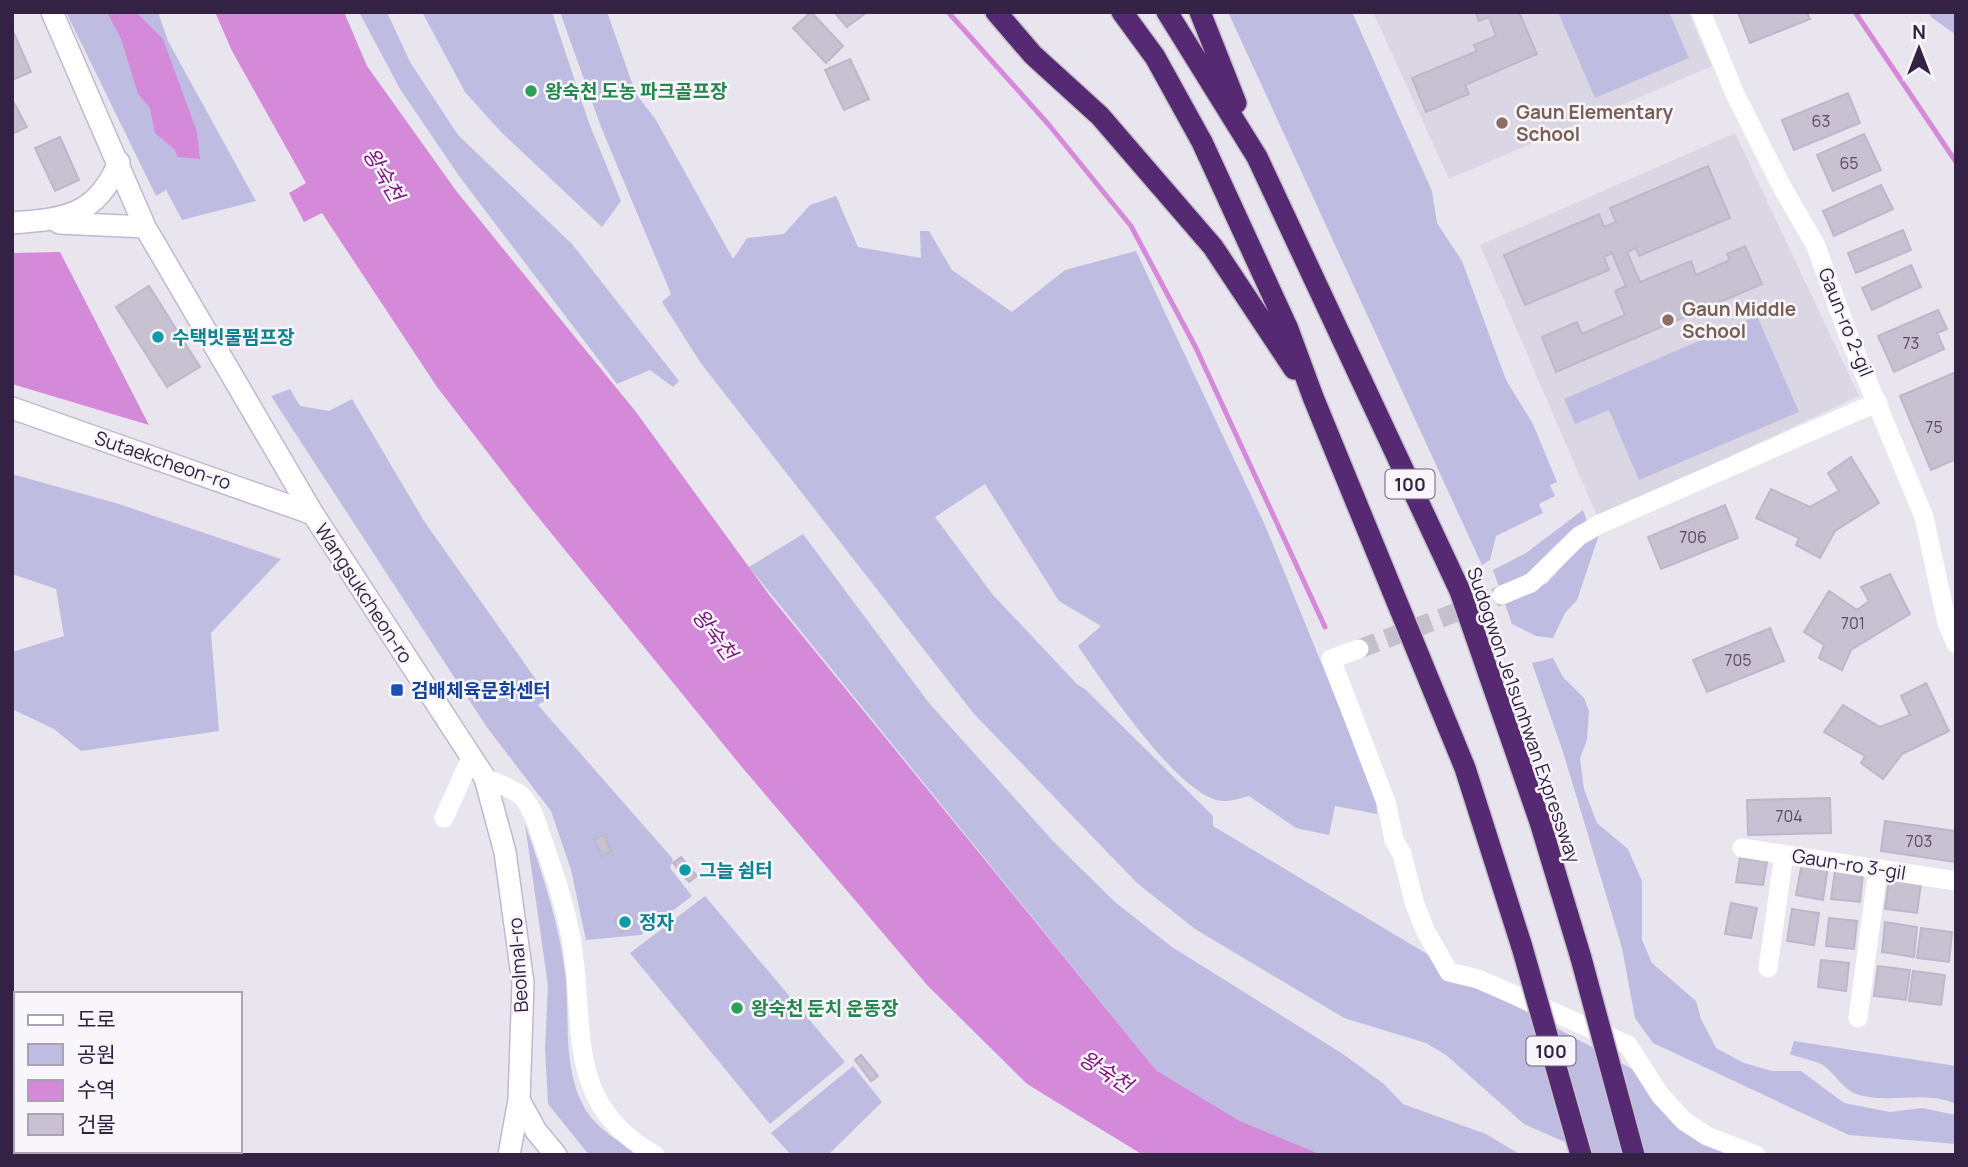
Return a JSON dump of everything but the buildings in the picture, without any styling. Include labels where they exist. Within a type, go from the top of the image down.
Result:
[{"type":"highway","points":[[996,12],[1033,55],[1100,116],[1213,247],[1313,397]]},
{"type":"highway","name":"100","points":[[1122,12],[1155,57],[1202,142],[1288,329],[1313,397],[1465,768],[1522,947],[1581,1155]]},
{"type":"highway","name":"Sudogwon Je1sunhwan Expressway","points":[[1167,12],[1257,157],[1461,591],[1540,822],[1581,958],[1634,1155]]},
{"type":"highway","points":[[1200,12],[1257,157]]},
{"type":"street","name":"Wangsukcheon-ro","points":[[52,12],[119,162],[145,228],[313,514],[470,760],[485,778],[521,794],[536,822],[559,884],[571,940],[584,1066],[593,1094],[611,1121],[655,1155]]},
{"type":"street","name":"Gaun-ro 2-gil","points":[[1701,12],[1735,94],[1782,187],[1816,246],[1847,332],[1924,517],[1947,624],[1956,644]]},
{"type":"street","points":[[12,223],[43,220],[86,209],[113,178],[119,162]]},
{"type":"street","points":[[43,220],[74,226],[145,228]]},
{"type":"street","points":[[1502,595],[1531,583],[1579,536],[1600,524],[1878,402]]},
{"type":"street","name":"Sutaekcheon-ro","points":[[12,408],[313,514]]},
{"type":"street","points":[[1359,649],[1331,659],[1388,806],[1394,840],[1402,854],[1415,905],[1426,932],[1449,972],[1478,979],[1628,1045],[1660,1095],[1684,1121],[1707,1136],[1756,1155]]},
{"type":"street","points":[[444,818],[470,760]]},
{"type":"street","name":"Beolmal-ro","points":[[485,778],[505,852],[519,932],[523,983],[519,1100],[509,1155]]},
{"type":"street","name":"Gaun-ro 3-gil","points":[[1742,848],[1956,881]]},
{"type":"street","points":[[1768,968],[1784,854]]},
{"type":"street","points":[[1858,1018],[1878,869]]},
{"type":"street","points":[[519,1100],[536,1131],[556,1155]]},
{"type":"shaded area","name":"Gaun Elementary School","points":[[1373,12],[1688,12],[1712,66],[1449,179]]},
{"type":"shaded area","name":"Gaun Middle School","points":[[1735,133],[1859,396],[1598,518],[1480,245]]},
{"type":"green space","points":[[66,12],[158,12],[168,41],[256,201],[182,220],[166,190],[156,196]]},
{"type":"green space","points":[[359,12],[387,12],[410,62],[458,135],[572,244],[679,381],[673,387],[650,370],[617,384],[459,176],[400,89]]},
{"type":"green space","name":"왕숙천 도농 파크골프장","points":[[422,12],[552,12],[589,123],[621,201],[602,227],[501,132],[465,92]]},
{"type":"green space","points":[[560,12],[607,12],[636,94],[656,120],[733,259],[747,238],[784,234],[810,205],[836,196],[858,247],[921,258],[920,231],[929,231],[952,270],[1012,312],[1065,270],[1136,251],[1265,525],[1376,797],[1377,814],[1335,806],[1329,835],[1296,828],[1249,796],[1222,801],[1205,795],[1164,760],[1105,685],[1078,646],[1101,626],[1059,601],[985,484],[935,517],[993,595],[1077,684],[1213,816],[1213,826],[1499,997],[1638,1072],[1738,1155],[1594,1155],[1524,1124],[1446,1055],[1426,1043],[1344,1018],[1195,929],[1137,883],[974,714],[700,362],[662,302],[671,294],[601,127]]},
{"type":"green space","points":[[1228,12],[1352,12],[1432,191],[1437,223],[1462,261],[1506,380],[1533,424],[1557,482],[1550,485],[1555,496],[1539,504],[1543,513],[1496,536],[1490,560],[1482,565]]},
{"type":"green space","points":[[1558,12],[1669,12],[1689,58],[1595,98]]},
{"type":"green space","points":[[1929,12],[1956,12],[1956,35],[1931,17]]},
{"type":"green space","points":[[1757,316],[1799,412],[1639,480],[1609,410],[1575,424],[1564,399]]},
{"type":"green space","points":[[290,389],[300,406],[329,411],[352,399],[424,521],[549,698],[538,705],[673,859],[670,868],[692,896],[641,935],[586,940],[571,870],[551,811],[486,726],[271,396]]},
{"type":"green space","points":[[12,474],[119,504],[281,559],[211,633],[219,731],[81,751],[54,729],[12,709],[12,652],[64,636],[56,589],[12,574]]},
{"type":"green space","points":[[1583,510],[1588,524],[1530,572],[1508,584],[1514,599],[1547,583],[1586,540],[1600,532],[1577,600],[1565,613],[1553,638],[1536,636],[1512,624],[1493,570],[1526,553]]},
{"type":"green space","points":[[803,534],[929,703],[1053,841],[1115,902],[1172,947],[1343,1054],[1384,1084],[1403,1104],[1486,1134],[1521,1155],[1322,1155],[1238,1120],[1156,1070],[749,567]]},
{"type":"green space","points":[[1553,658],[1563,677],[1584,698],[1589,711],[1587,740],[1580,758],[1584,789],[1597,823],[1628,849],[1642,881],[1642,940],[1652,963],[1696,1001],[1701,1019],[1716,1048],[1744,1063],[1772,1071],[1801,1071],[1844,1103],[1890,1112],[1922,1108],[1956,1115],[1956,1144],[1849,1135],[1653,1043],[1635,1018],[1622,948],[1564,755],[1532,663]]},
{"type":"green space","points":[[525,824],[560,940],[566,979],[568,1042],[576,1087],[592,1118],[606,1132],[639,1155],[589,1155],[548,1104],[545,1048],[548,986]]},
{"type":"green space","name":"왕숙천 둔치 운동장","points":[[705,896],[845,1062],[770,1124],[630,953]]},
{"type":"green space","points":[[1794,1041],[1956,1066],[1956,1104],[1932,1098],[1883,1098],[1853,1093],[1821,1064],[1790,1054]]},
{"type":"green space","points":[[853,1066],[882,1102],[828,1155],[791,1155],[771,1133]]},
{"type":"water","points":[[107,12],[136,12],[163,39],[197,132],[200,159],[178,157],[174,149],[155,133],[150,108],[138,94],[121,39]]},
{"type":"water","name":"왕숙천","points":[[215,12],[344,12],[367,66],[457,192],[636,412],[770,596],[1156,1070],[1238,1120],[1322,1155],[1143,1155],[1027,1084],[927,985],[741,766],[525,501],[437,387],[322,213],[304,222],[289,193],[306,183],[232,51]]},
{"type":"water","points":[[60,252],[149,425],[12,384],[12,253]]},
{"type":"waterway","points":[[948,12],[1049,125],[1131,226],[1196,348],[1325,627]]},
{"type":"waterway","points":[[1855,12],[1956,162]]},
{"type":"tunnel","points":[[1359,649],[1502,595]]},
{"type":"place","name":"왕숙천 도농 파크골프장","points":[[531,91]]},
{"type":"place","name":"Gaun Elementary School","points":[[1502,123]]},
{"type":"place","name":"Gaun Middle School","points":[[1668,320]]},
{"type":"place","name":"수택빗물펌프장","points":[[158,337]]},
{"type":"place","name":"검배체육문화센터","points":[[397,690]]},
{"type":"place","name":"그늘 쉼터","points":[[685,870]]},
{"type":"place","name":"정자","points":[[625,922]]},
{"type":"place","name":"왕숙천 둔치 운동장","points":[[737,1008]]}]
